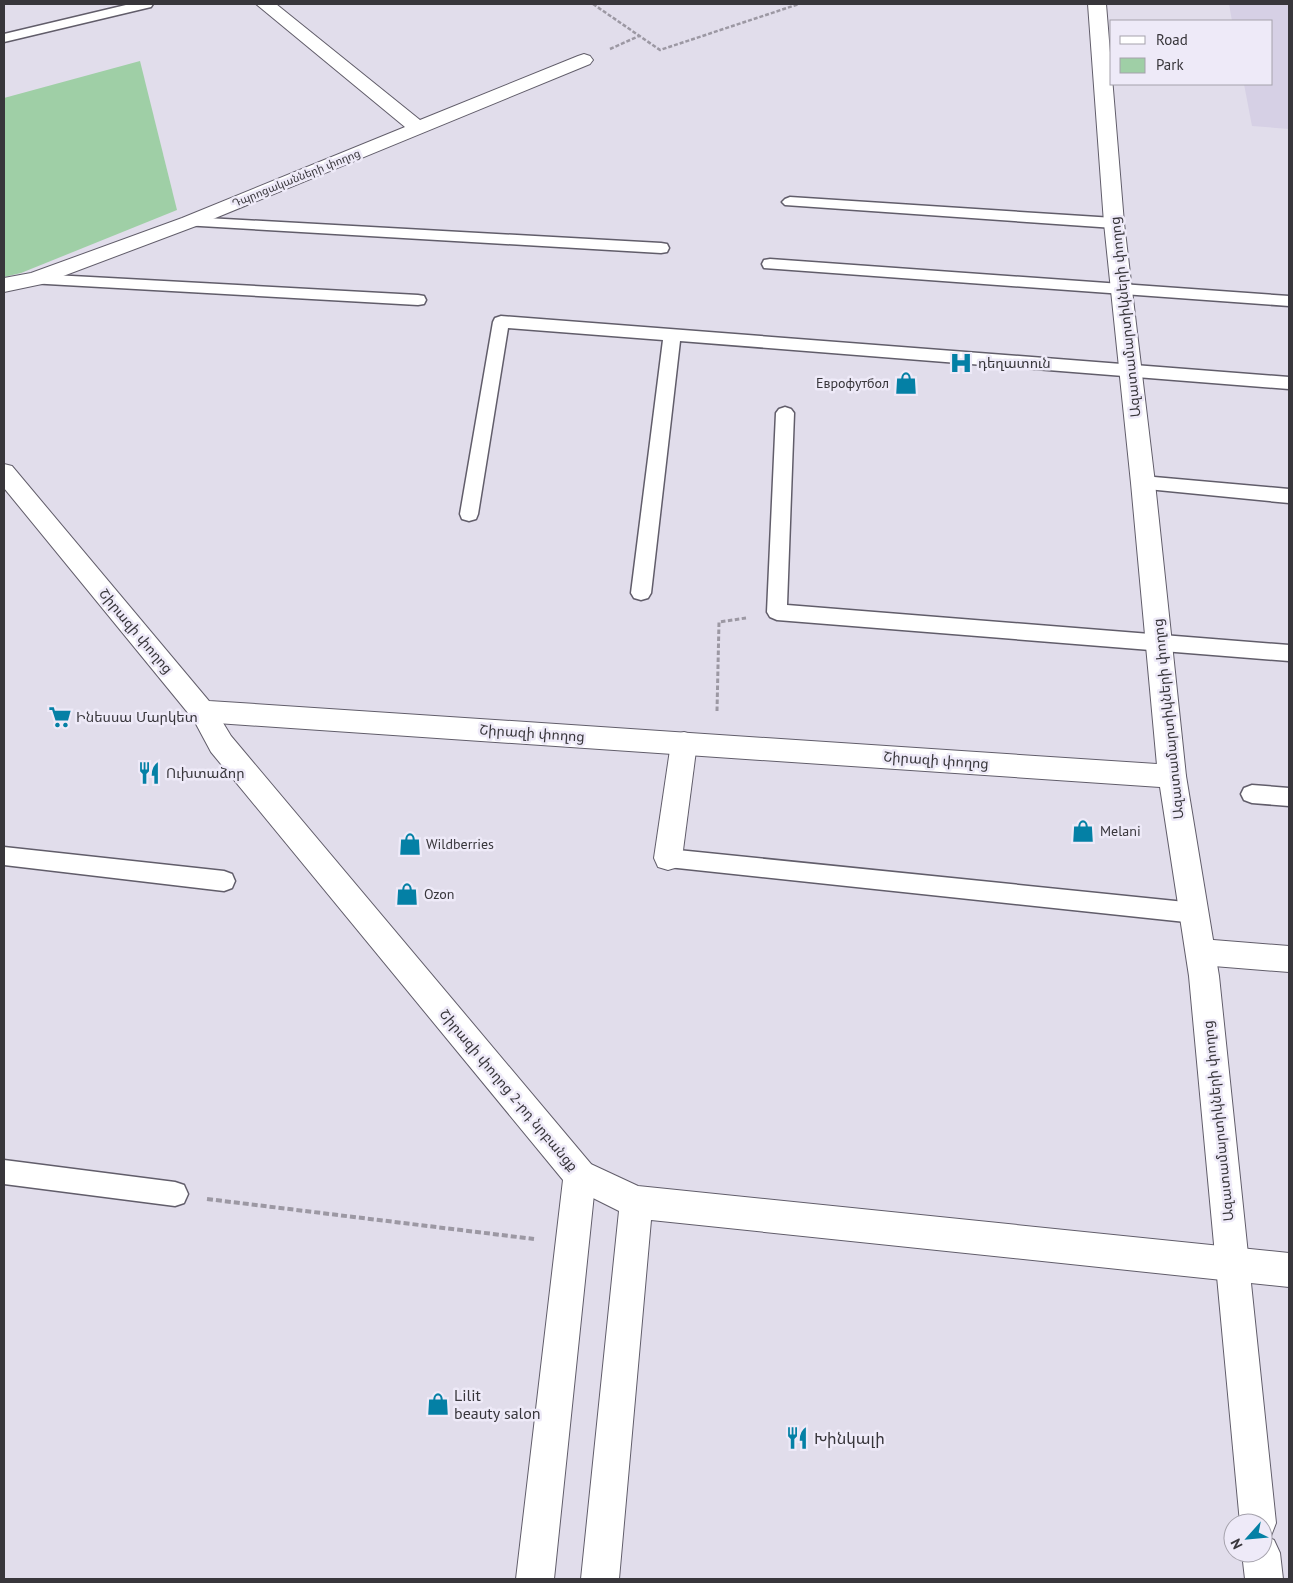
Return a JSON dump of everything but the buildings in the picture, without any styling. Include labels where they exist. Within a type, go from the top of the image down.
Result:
[{"type":"street","points":[[265,4],[417,128]]},
{"type":"street","name":"Ազատամարտիկների փողոց","points":[[1097,4],[1114,223],[1160,642],[1172,776],[1201,952],[1257,1513]]},
{"type":"street","name":"Դպրոցականների փողոց","points":[[4,285],[35,279],[189,222],[584,60]]},
{"type":"street","name":"Շիրազի փողոց","points":[[4,472],[202,711],[1172,776]]},
{"type":"street","name":"Շիրազի փողոց 2-րդ նրբանցք","points":[[202,711],[222,744],[580,1175],[535,1579]]},
{"type":"street","points":[[668,858],[684,743]]},
{"type":"street","points":[[1201,952],[1289,959]]},
{"type":"street","points":[[580,1175],[636,1202],[1289,1270]]},
{"type":"street","points":[[600,1579],[636,1202]]},
{"type":"street","points":[[1262,1563],[1264,1579]]},
{"type":"lane","points":[[4,38],[146,4]]},
{"type":"lane","points":[[790,202],[1114,223]]},
{"type":"lane","points":[[189,222],[661,248]]},
{"type":"lane","points":[[770,264],[1289,301]]},
{"type":"lane","points":[[35,279],[418,300]]},
{"type":"lane","points":[[469,514],[501,322],[1289,383]]},
{"type":"lane","points":[[642,593],[672,335]]},
{"type":"lane","points":[[785,413],[777,612],[1289,653]]},
{"type":"lane","points":[[1143,483],[1289,496]]},
{"type":"lane","points":[[1252,794],[1289,797]]},
{"type":"lane","points":[[4,856],[224,881]]},
{"type":"lane","points":[[668,858],[1195,913]]},
{"type":"lane","points":[[4,1172],[175,1194]]},
{"type":"path","points":[[593,4],[660,50],[799,4]]},
{"type":"path","points":[[717,719],[719,622],[777,612]]},
{"type":"path","points":[[175,1194],[573,1243]]},
{"type":"shaded area","points":[[1229,4],[1289,4],[1289,129],[1252,126],[1244,85],[1273,85],[1273,20],[1232,20]]},
{"type":"green space","points":[[140,61],[177,210],[21,273],[4,277],[4,98]]},
{"type":"place","name":"դեղատուն","points":[[961,363]]},
{"type":"place","name":"Еврофутбол","points":[[906,383]]},
{"type":"place","name":"Ինեսսա Մարկետ","points":[[60,717]]},
{"type":"place","name":"Ուխտաձոր","points":[[149,773]]},
{"type":"place","name":"Melani","points":[[1083,831]]},
{"type":"place","name":"Wildberries","points":[[410,844]]},
{"type":"place","name":"Ozon","points":[[407,894]]},
{"type":"place","name":"Lilit beauty salon","points":[[438,1404]]},
{"type":"place","name":"Խինկալի","points":[[797,1438]]}]
